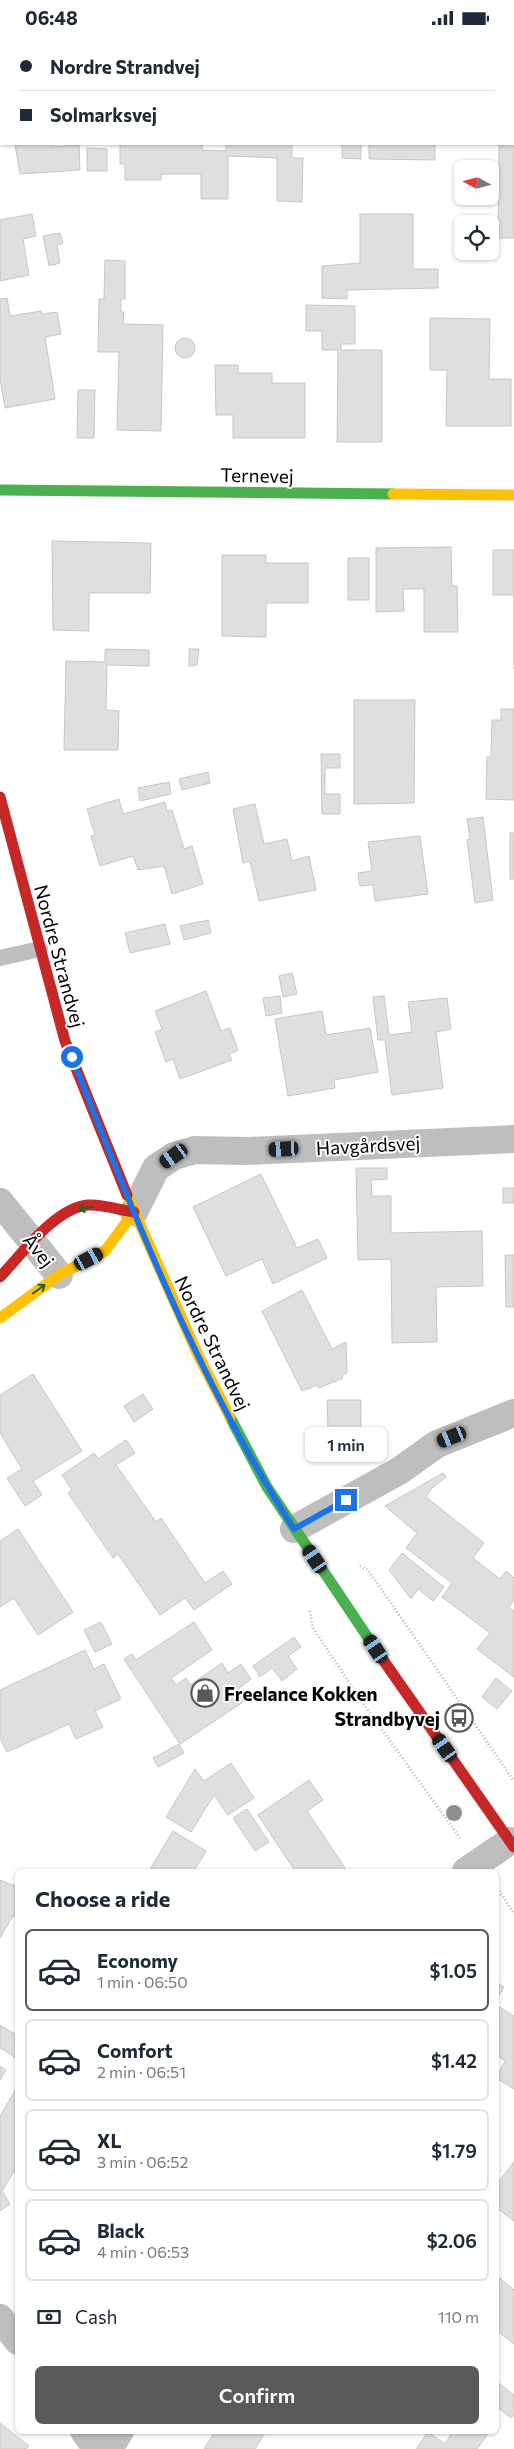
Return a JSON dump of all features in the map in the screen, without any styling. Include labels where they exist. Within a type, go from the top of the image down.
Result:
[{"type":"street","name":"Ternevej","points":[[0,490],[514,495]]},
{"type":"street","name":"Nordre Strandvej","points":[[0,797],[65,1041],[134,1212],[177,1311],[267,1487],[294,1529],[512,1844]]},
{"type":"street","name":"Havgårdsvej","points":[[134,1212],[156,1168],[174,1156],[195,1150],[247,1151],[514,1139]]},
{"type":"street","name":"Åvej","points":[[0,1202],[59,1275]]},
{"type":"street","points":[[0,1277],[65,1213],[86,1205],[134,1212],[105,1251],[59,1275],[0,1318]]},
{"type":"street","points":[[294,1529],[399,1471],[437,1444],[514,1413]]},
{"type":"street","points":[[469,1869],[512,1844]]},
{"type":"street","points":[[0,2317],[15,2337]]},
{"type":"street","points":[[86,2434],[97,2449]]},
{"type":"street","points":[[109,2449],[118,2434]]},
{"type":"lane","points":[[0,958],[40,949]]},
{"type":"path","points":[[499,1892],[514,1913]]},
{"type":"building","points":[[15,145],[53,145],[53,147],[79,145],[80,170],[20,174]]},
{"type":"building","points":[[120,145],[202,145],[202,150],[226,151],[226,145],[292,145],[292,158],[303,158],[302,202],[277,201],[277,158],[228,156],[228,199],[201,199],[201,174],[161,174],[161,180],[125,180],[125,164],[120,164]]},
{"type":"building","points":[[342,145],[361,145],[361,159],[342,158]]},
{"type":"building","points":[[369,145],[435,145],[435,160],[369,159]]},
{"type":"building","points":[[499,145],[514,145],[514,238],[499,238]]},
{"type":"building","points":[[87,148],[107,149],[107,171],[87,171]]},
{"type":"building","points":[[32,214],[36,236],[23,239],[29,275],[0,281],[0,220]]},
{"type":"building","points":[[360,214],[413,214],[413,269],[438,269],[438,288],[347,290],[347,299],[322,298],[322,266],[360,263]]},
{"type":"building","points":[[60,233],[63,243],[57,245],[60,263],[49,266],[43,236]]},
{"type":"building","points":[[105,260],[125,261],[125,299],[121,299],[121,312],[124,312],[123,324],[163,325],[161,431],[117,430],[119,352],[98,352],[99,299],[104,299]]},
{"type":"building","points":[[7,298],[10,316],[41,311],[42,314],[57,312],[61,334],[45,337],[55,399],[5,408],[0,379],[0,299]]},
{"type":"building","points":[[306,305],[355,306],[355,344],[341,344],[341,350],[382,350],[382,442],[337,442],[338,350],[322,350],[322,331],[306,331]]},
{"type":"building","points":[[430,318],[490,319],[489,379],[511,379],[511,426],[446,426],[447,370],[430,370]]},
{"type":"building","points":[[185,338],[192,341],[195,348],[192,355],[185,358],[178,355],[175,348],[178,341]]},
{"type":"building","points":[[215,365],[238,365],[238,373],[272,373],[272,383],[305,383],[305,438],[233,438],[233,415],[216,415]]},
{"type":"building","points":[[78,390],[95,390],[94,438],[77,438]]},
{"type":"building","points":[[52,541],[151,543],[150,593],[89,593],[89,631],[53,630]]},
{"type":"building","points":[[451,547],[452,586],[457,586],[458,632],[424,632],[424,589],[403,589],[404,611],[376,612],[376,548]]},
{"type":"building","points":[[493,550],[514,550],[514,595],[493,595]]},
{"type":"building","points":[[222,555],[266,555],[266,563],[308,563],[308,603],[266,603],[266,637],[222,636]]},
{"type":"building","points":[[348,558],[369,558],[369,600],[348,600]]},
{"type":"building","points":[[105,649],[149,650],[149,666],[107,665],[106,710],[119,711],[118,750],[64,750],[66,661],[105,662]]},
{"type":"building","points":[[189,649],[199,649],[197,665],[189,666]]},
{"type":"building","points":[[354,700],[415,700],[414,803],[354,804]]},
{"type":"building","points":[[501,709],[514,709],[514,800],[486,799],[487,757],[491,757],[492,720],[501,720]]},
{"type":"building","points":[[321,754],[340,754],[340,768],[325,768],[325,794],[340,794],[340,814],[322,814]]},
{"type":"building","points":[[208,772],[210,783],[182,790],[179,779]]},
{"type":"building","points":[[169,782],[171,794],[140,801],[138,788]]},
{"type":"building","points":[[119,799],[123,814],[165,802],[167,811],[172,810],[184,849],[192,846],[203,884],[172,894],[164,866],[138,870],[133,856],[100,866],[91,836],[95,835],[87,809]]},
{"type":"building","points":[[255,804],[264,844],[287,839],[292,861],[309,856],[316,890],[259,901],[250,861],[243,863],[233,809]]},
{"type":"building","points":[[483,817],[493,900],[475,903],[467,840],[470,839],[467,819]]},
{"type":"building","points":[[510,833],[514,833],[514,879],[510,879]]},
{"type":"building","points":[[420,836],[428,894],[375,901],[373,885],[360,886],[358,873],[372,871],[368,842]]},
{"type":"building","points":[[208,920],[211,933],[184,940],[180,926]]},
{"type":"building","points":[[165,924],[170,944],[130,953],[125,933]]},
{"type":"building","points":[[292,973],[297,994],[283,997],[279,976]]},
{"type":"building","points":[[206,991],[221,1031],[230,1028],[238,1050],[229,1054],[232,1060],[180,1079],[173,1059],[166,1062],[155,1032],[162,1029],[155,1011]]},
{"type":"building","points":[[280,996],[282,1013],[266,1016],[263,998]]},
{"type":"building","points":[[384,996],[389,1035],[412,1032],[408,1002],[447,998],[451,1029],[436,1032],[443,1088],[392,1095],[385,1040],[378,1040],[373,997]]},
{"type":"building","points":[[322,1011],[326,1035],[370,1028],[378,1072],[334,1080],[335,1088],[288,1096],[275,1019]]},
{"type":"building","points":[[356,1168],[387,1168],[387,1179],[371,1180],[372,1196],[391,1196],[391,1233],[482,1231],[483,1286],[436,1287],[437,1342],[392,1343],[391,1259],[358,1260]]},
{"type":"building","points":[[261,1174],[297,1248],[318,1239],[327,1258],[273,1284],[262,1259],[226,1276],[193,1207]]},
{"type":"building","points":[[503,1188],[514,1188],[514,1203],[503,1203]]},
{"type":"building","points":[[505,1255],[514,1255],[514,1307],[506,1307]]},
{"type":"building","points":[[302,1290],[332,1349],[346,1342],[347,1373],[342,1375],[343,1378],[319,1388],[318,1385],[302,1391],[262,1311]]},
{"type":"building","points":[[33,1374],[82,1451],[33,1481],[42,1495],[25,1506],[7,1478],[22,1469],[0,1433],[0,1395]]},
{"type":"building","points":[[143,1394],[153,1409],[134,1422],[124,1406]]},
{"type":"building","points":[[327,1400],[361,1400],[361,1429],[328,1430]]},
{"type":"building","points":[[126,1440],[135,1453],[116,1465],[156,1522],[161,1518],[205,1583],[223,1571],[232,1584],[194,1610],[185,1598],[160,1615],[118,1554],[113,1558],[68,1493],[72,1490],[62,1475],[94,1453],[98,1459]]},
{"type":"building","points":[[443,1473],[446,1477],[431,1489],[426,1497],[484,1543],[473,1558],[500,1579],[506,1571],[514,1578],[514,1601],[509,1607],[514,1611],[514,1677],[477,1649],[490,1633],[442,1597],[452,1583],[406,1548],[417,1533],[385,1506]]},
{"type":"building","points":[[18,1529],[73,1612],[38,1635],[14,1598],[0,1607],[0,1541]]},
{"type":"building","points":[[402,1553],[444,1587],[433,1601],[418,1589],[411,1599],[389,1570]]},
{"type":"building","points":[[101,1622],[112,1644],[95,1652],[84,1630]]},
{"type":"building","points":[[194,1622],[212,1650],[171,1678],[176,1685],[186,1678],[190,1685],[222,1663],[228,1673],[241,1664],[251,1679],[239,1688],[246,1700],[180,1744],[124,1659],[132,1654],[136,1660]]},
{"type":"building","points":[[294,1637],[301,1647],[288,1656],[297,1669],[282,1681],[272,1668],[260,1677],[253,1666]]},
{"type":"building","points":[[85,1650],[94,1669],[104,1664],[121,1699],[95,1711],[103,1727],[76,1739],[69,1724],[7,1752],[0,1738],[0,1690]]},
{"type":"building","points":[[496,1678],[512,1691],[497,1709],[482,1697]]},
{"type":"building","points":[[179,1744],[184,1753],[158,1767],[153,1758]]},
{"type":"building","points":[[231,1763],[254,1798],[228,1815],[214,1795],[191,1832],[166,1817],[195,1769],[204,1781]]},
{"type":"building","points":[[309,1780],[323,1800],[307,1811],[346,1869],[294,1869],[258,1815]]},
{"type":"building","points":[[247,1809],[269,1842],[255,1851],[233,1818]]},
{"type":"building","points":[[173,1831],[206,1851],[195,1869],[150,1869]]},
{"type":"building","points":[[0,1880],[15,1886],[15,1917],[13,1916],[0,1938]]},
{"type":"building","points":[[499,1984],[504,1987],[499,1995]]},
{"type":"building","points":[[499,2007],[514,2016],[514,2089],[499,2080],[499,2072],[505,2061],[499,2057]]},
{"type":"building","points":[[0,2025],[15,2034],[15,2057],[0,2048]]},
{"type":"building","points":[[0,2066],[6,2070],[0,2080]]},
{"type":"building","points":[[15,2091],[15,2170],[2,2191],[10,2204],[0,2211],[0,2116]]},
{"type":"building","points":[[514,2162],[514,2221],[499,2209],[499,2181]]},
{"type":"building","points":[[499,2278],[514,2290],[514,2344],[499,2332]]},
{"type":"building","points":[[499,2383],[514,2395],[514,2415],[511,2418],[499,2408]]},
{"type":"building","points":[[0,2423],[29,2446],[26,2449],[0,2449]]},
{"type":"building","points":[[213,2434],[264,2434],[255,2449],[204,2449]]},
{"type":"building","points":[[427,2434],[431,2434],[445,2444],[451,2434],[488,2434],[477,2449],[416,2449]]},
{"type":"traffic: fast","points":[[0,490],[393,494]]},
{"type":"traffic: fast","points":[[230,1417],[267,1487],[381,1657]]},
{"type":"traffic: slow","points":[[393,494],[514,495]]},
{"type":"traffic: slow","points":[[127,1195],[198,1355],[230,1417]]},
{"type":"traffic: slow","points":[[0,1318],[59,1275],[105,1251],[134,1212]]},
{"type":"traffic: jam","points":[[0,797],[65,1041],[127,1195]]},
{"type":"traffic: jam","points":[[0,1277],[40,1233],[63,1214],[88,1205],[105,1206],[134,1212]]},
{"type":"traffic: jam","points":[[381,1657],[514,1847]]},
{"type":"place","name":"Freelance Kokken","points":[[205,1693]]},
{"type":"place","name":"Strandbyvej","points":[[459,1718]]},
{"type":"route","points":[[72,1057],[134,1212],[177,1311],[267,1487],[294,1529],[346,1500]]}]
